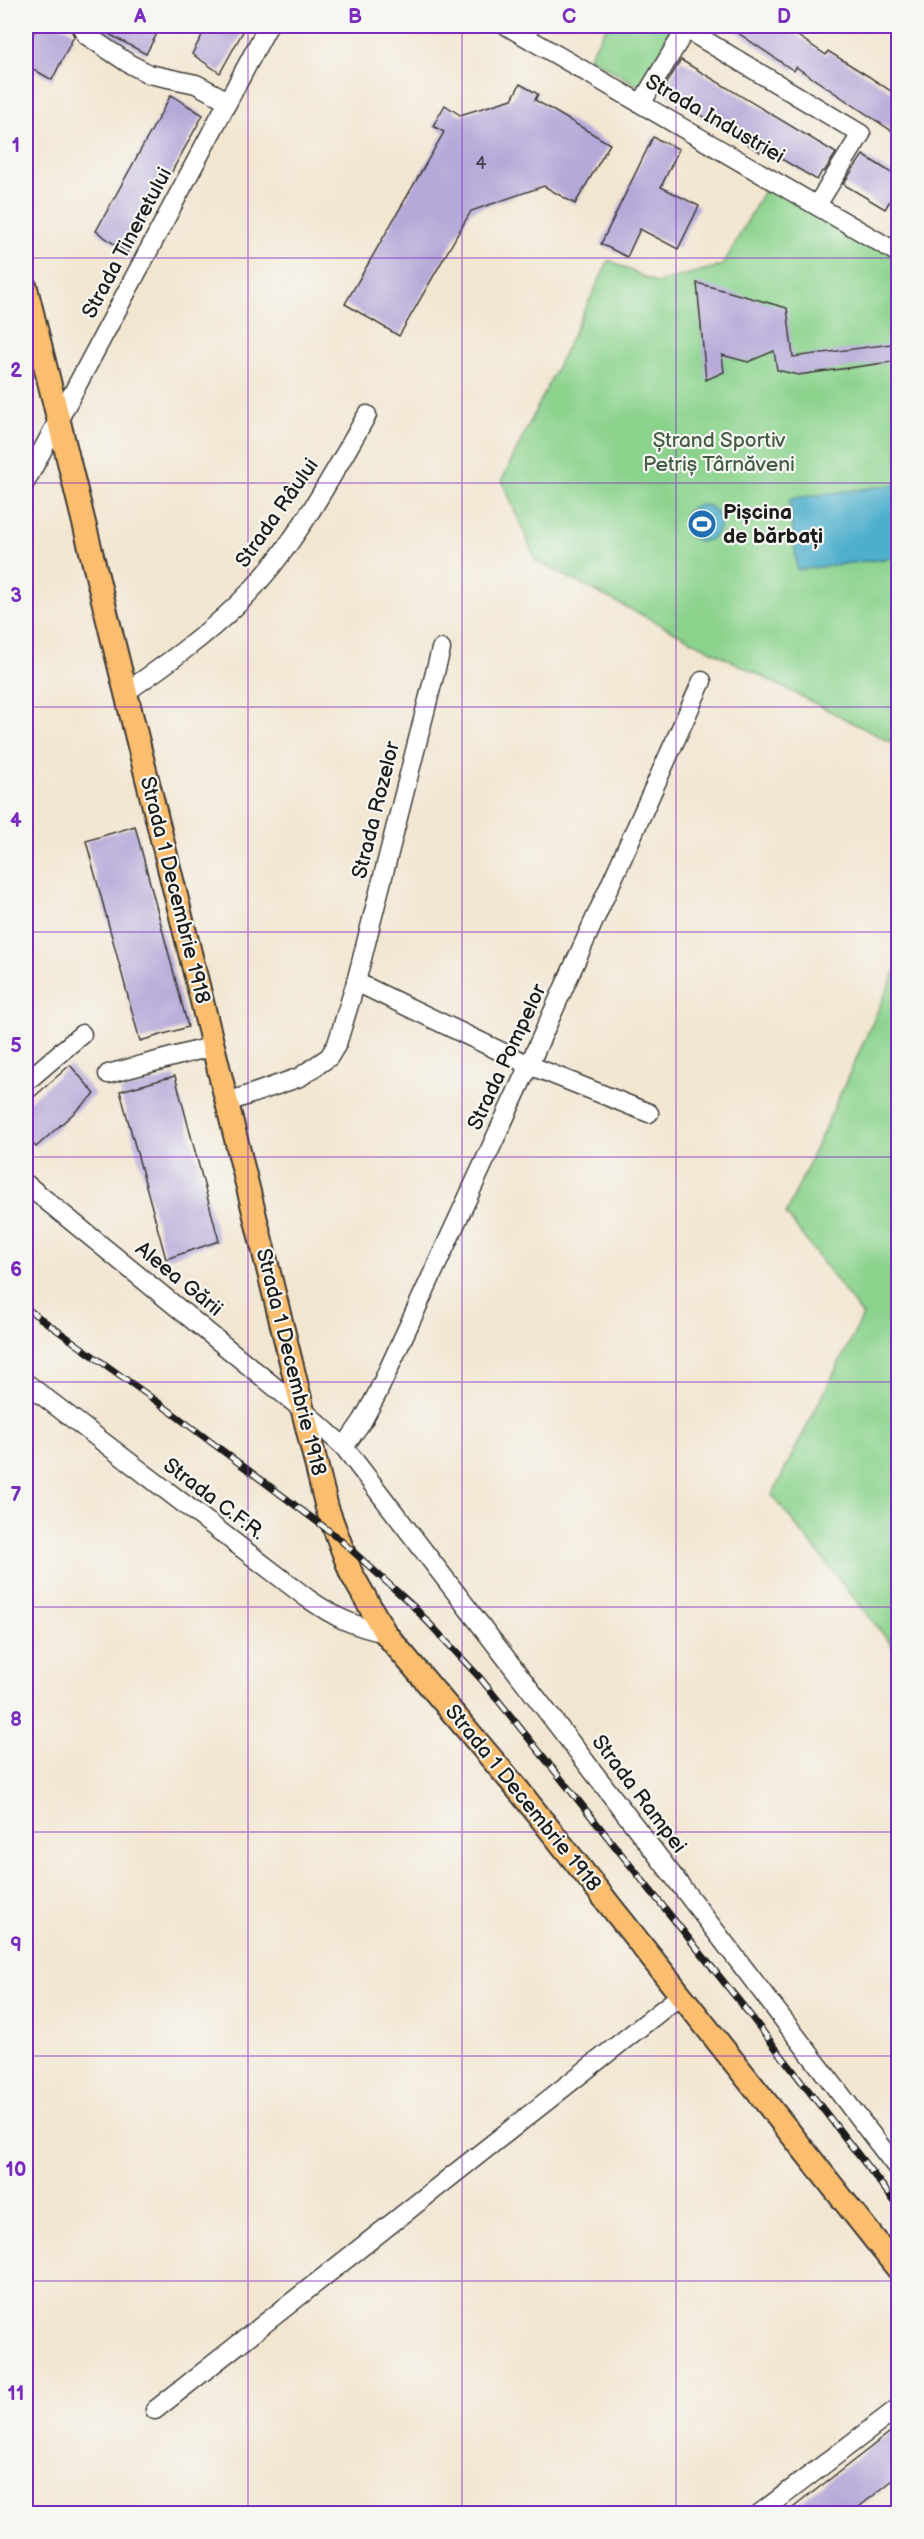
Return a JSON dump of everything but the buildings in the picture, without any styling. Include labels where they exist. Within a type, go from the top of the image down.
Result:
[{"type":"main road","name":"Strada 1 Decembrie 1918","points":[[26,288],[327,1508],[351,1573],[386,1633],[520,1792],[898,2268]]},
{"type":"street","points":[[81,26],[86,34],[128,63],[149,74],[196,84],[228,101]]},
{"type":"street","name":"Strada Tineretului","points":[[26,481],[268,26]]},
{"type":"street","name":"Strada Industriei","points":[[507,26],[642,102],[898,253]]},
{"type":"street","points":[[642,102],[686,29],[861,134],[818,205]]},
{"type":"street","name":"Strada Râului","points":[[126,692],[179,655],[238,604],[280,556],[314,508],[368,415]]},
{"type":"street","name":"Strada Rozelor","points":[[228,1102],[300,1077],[328,1057],[343,1029],[441,649]]},
{"type":"street","name":"Strada Pompelor","points":[[344,1447],[363,1420],[376,1394],[529,1065],[702,681]]},
{"type":"street","points":[[356,982],[529,1065],[649,1113]]},
{"type":"street","points":[[26,1082],[82,1034]]},
{"type":"street","points":[[108,1074],[214,1046]]},
{"type":"street","name":"Aleea Gării","points":[[26,1184],[303,1410],[344,1447]]},
{"type":"street","name":"Strada C.F.R.","points":[[26,1383],[331,1615],[358,1627],[386,1633]]},
{"type":"street","name":"Strada Rampei","points":[[344,1447],[898,2169]]},
{"type":"street","points":[[155,2410],[681,1995]]},
{"type":"street","points":[[759,2514],[898,2408]]},
{"type":"green space","points":[[607,26],[677,26],[640,87],[589,57]]},
{"type":"green space","name":"Ștrand Sportiv Petriș Târnăveni","points":[[771,178],[898,254],[898,746],[536,561],[502,480],[609,260],[656,283],[723,265]]},
{"type":"green space","points":[[898,966],[898,1653],[772,1495],[863,1316],[786,1214]]},
{"type":"water","points":[[898,484],[898,557],[797,570],[789,499]]},
{"type":"water","name":"Pișcina de bărbați","points":[[702,505],[715,510],[720,523],[715,536],[702,541],[689,536],[684,523],[689,510]]},
{"type":"railway","points":[[26,1308],[159,1403],[336,1536],[413,1606],[481,1679],[743,2006],[898,2206]]},
{"type":"place","name":"Pișcina de bărbați","points":[[702,524]]}]
